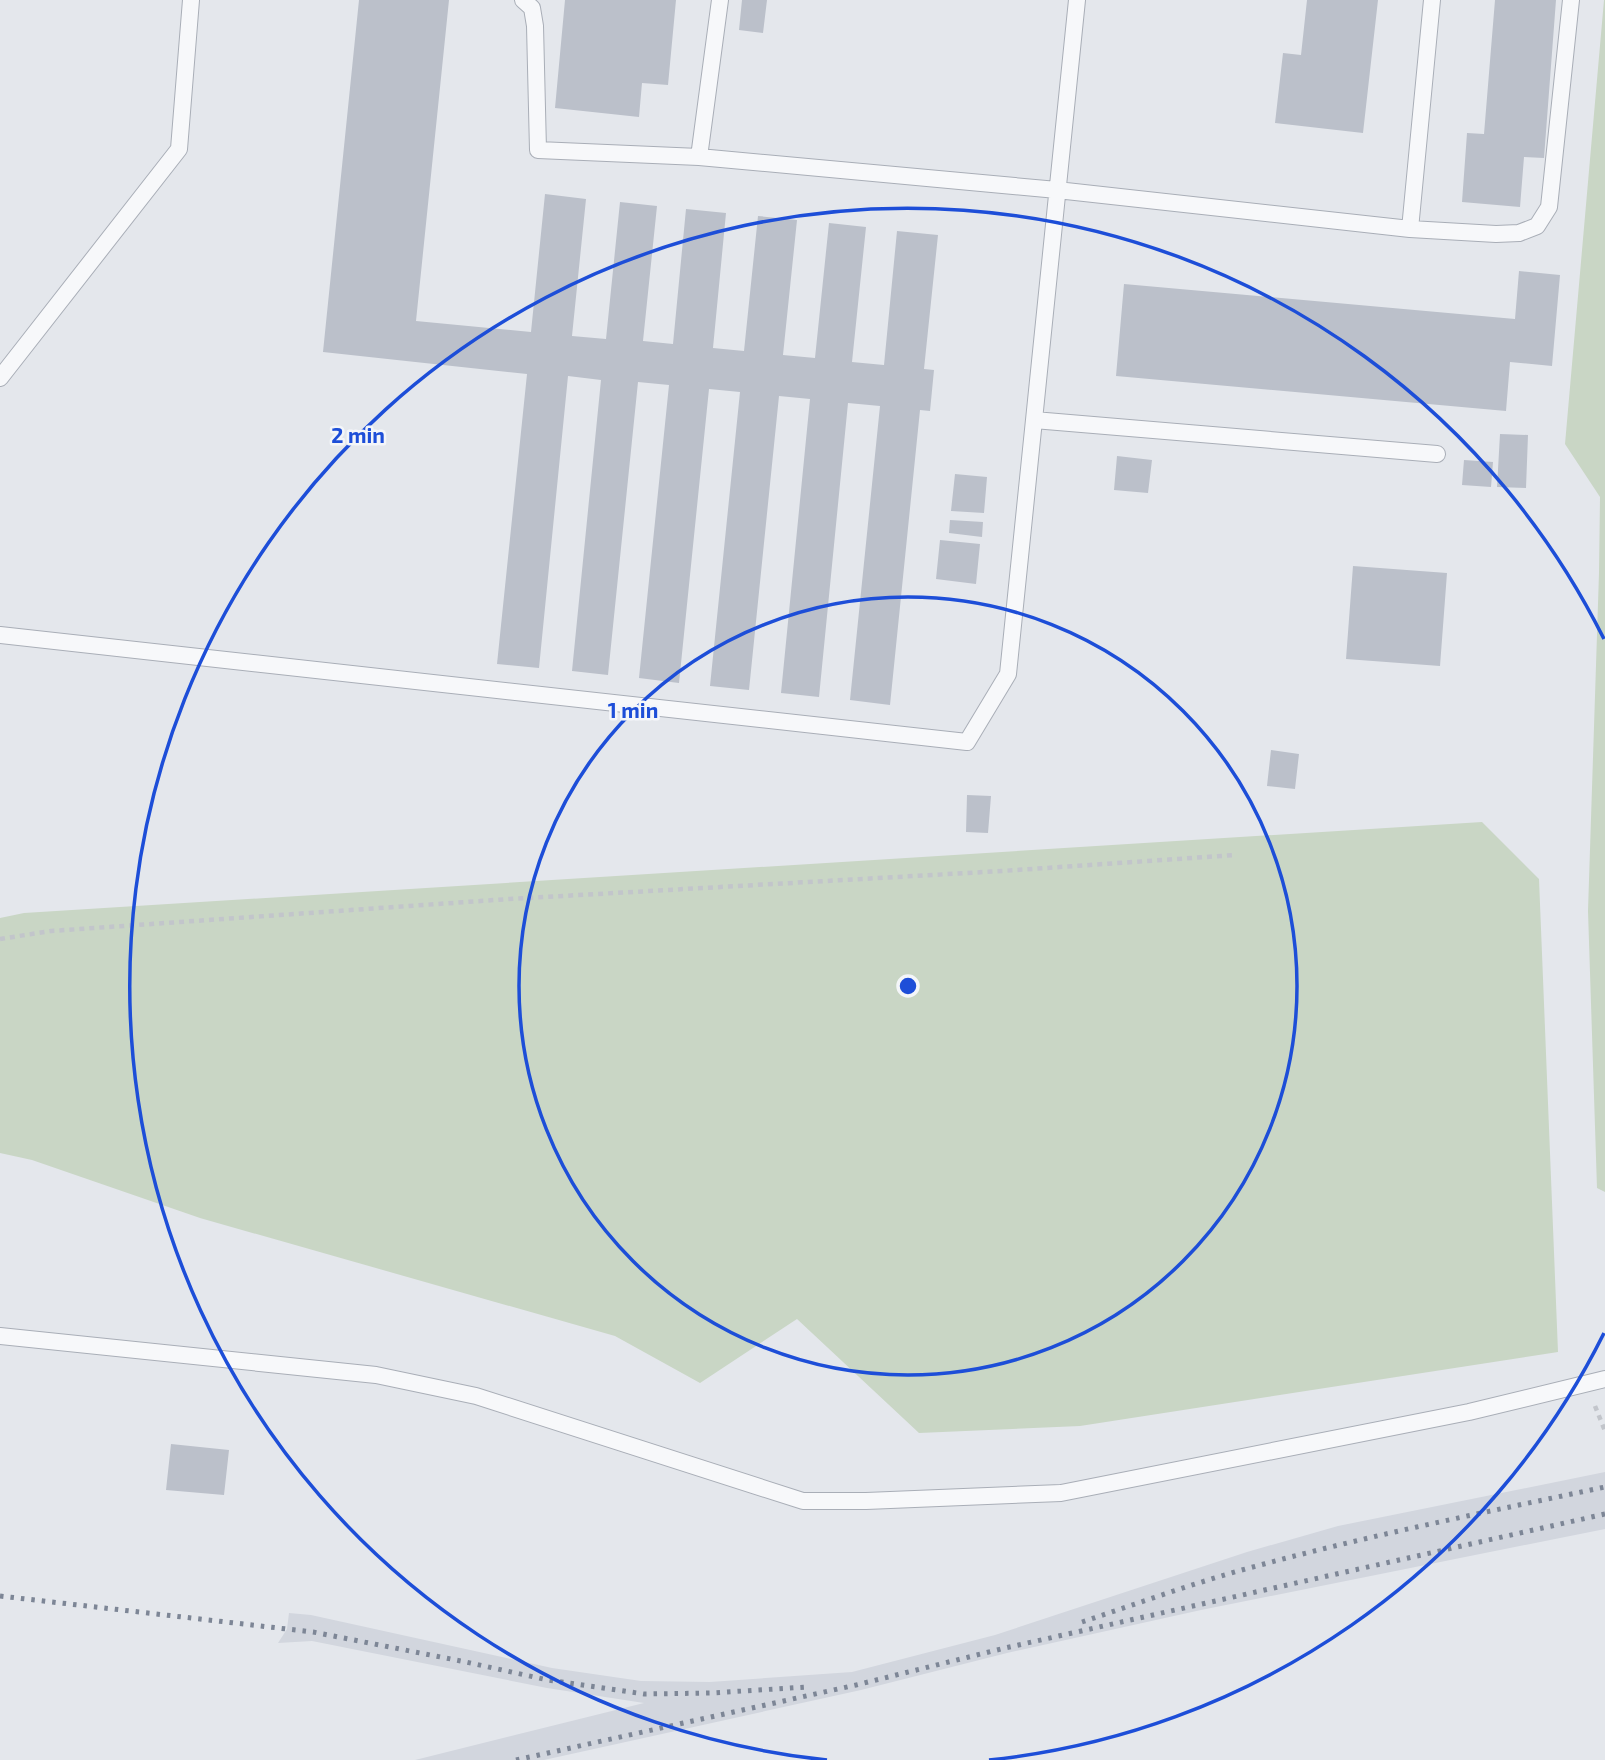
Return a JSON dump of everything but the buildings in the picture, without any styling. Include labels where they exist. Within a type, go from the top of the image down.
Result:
[{"type":"lane","points":[[0,378],[179,149],[191,0]]},
{"type":"lane","points":[[523,0],[532,8],[535,26],[538,150],[699,157],[1057,190],[1410,229],[1496,234],[1519,233],[1537,226],[1549,207],[1571,0]]},
{"type":"lane","points":[[699,157],[720,0]]},
{"type":"lane","points":[[0,635],[967,742],[1009,674],[1077,0]]},
{"type":"lane","points":[[1410,229],[1432,0]]},
{"type":"lane","points":[[1034,420],[1437,454]]},
{"type":"lane","points":[[0,1336],[376,1375],[476,1396],[803,1501],[1061,1493],[1469,1412],[1605,1379]]},
{"type":"path","points":[[0,939],[51,931],[495,900],[1236,855]]},
{"type":"shaded area","points":[[1605,1472],[1605,1529],[1201,1610],[1007,1653],[861,1690],[544,1760],[415,1760],[644,1703],[547,1688],[312,1641],[278,1643],[287,1629],[289,1613],[311,1615],[552,1668],[641,1681],[710,1682],[852,1672],[995,1635],[1247,1552],[1338,1526]]},
{"type":"green space","points":[[1604,0],[1605,1192],[1597,1188],[1588,911],[1600,497],[1565,444]]},
{"type":"green space","points":[[1482,822],[1539,879],[1558,1352],[1080,1426],[919,1433],[797,1319],[700,1383],[615,1336],[200,1218],[32,1160],[0,1153],[0,918],[24,913]]},
{"type":"railway","points":[[1082,1622],[1172,1591],[1306,1553],[1605,1487]]},
{"type":"railway","points":[[516,1760],[1605,1514]]},
{"type":"railway","points":[[0,1596],[313,1632],[548,1680],[644,1694],[807,1687]]}]
